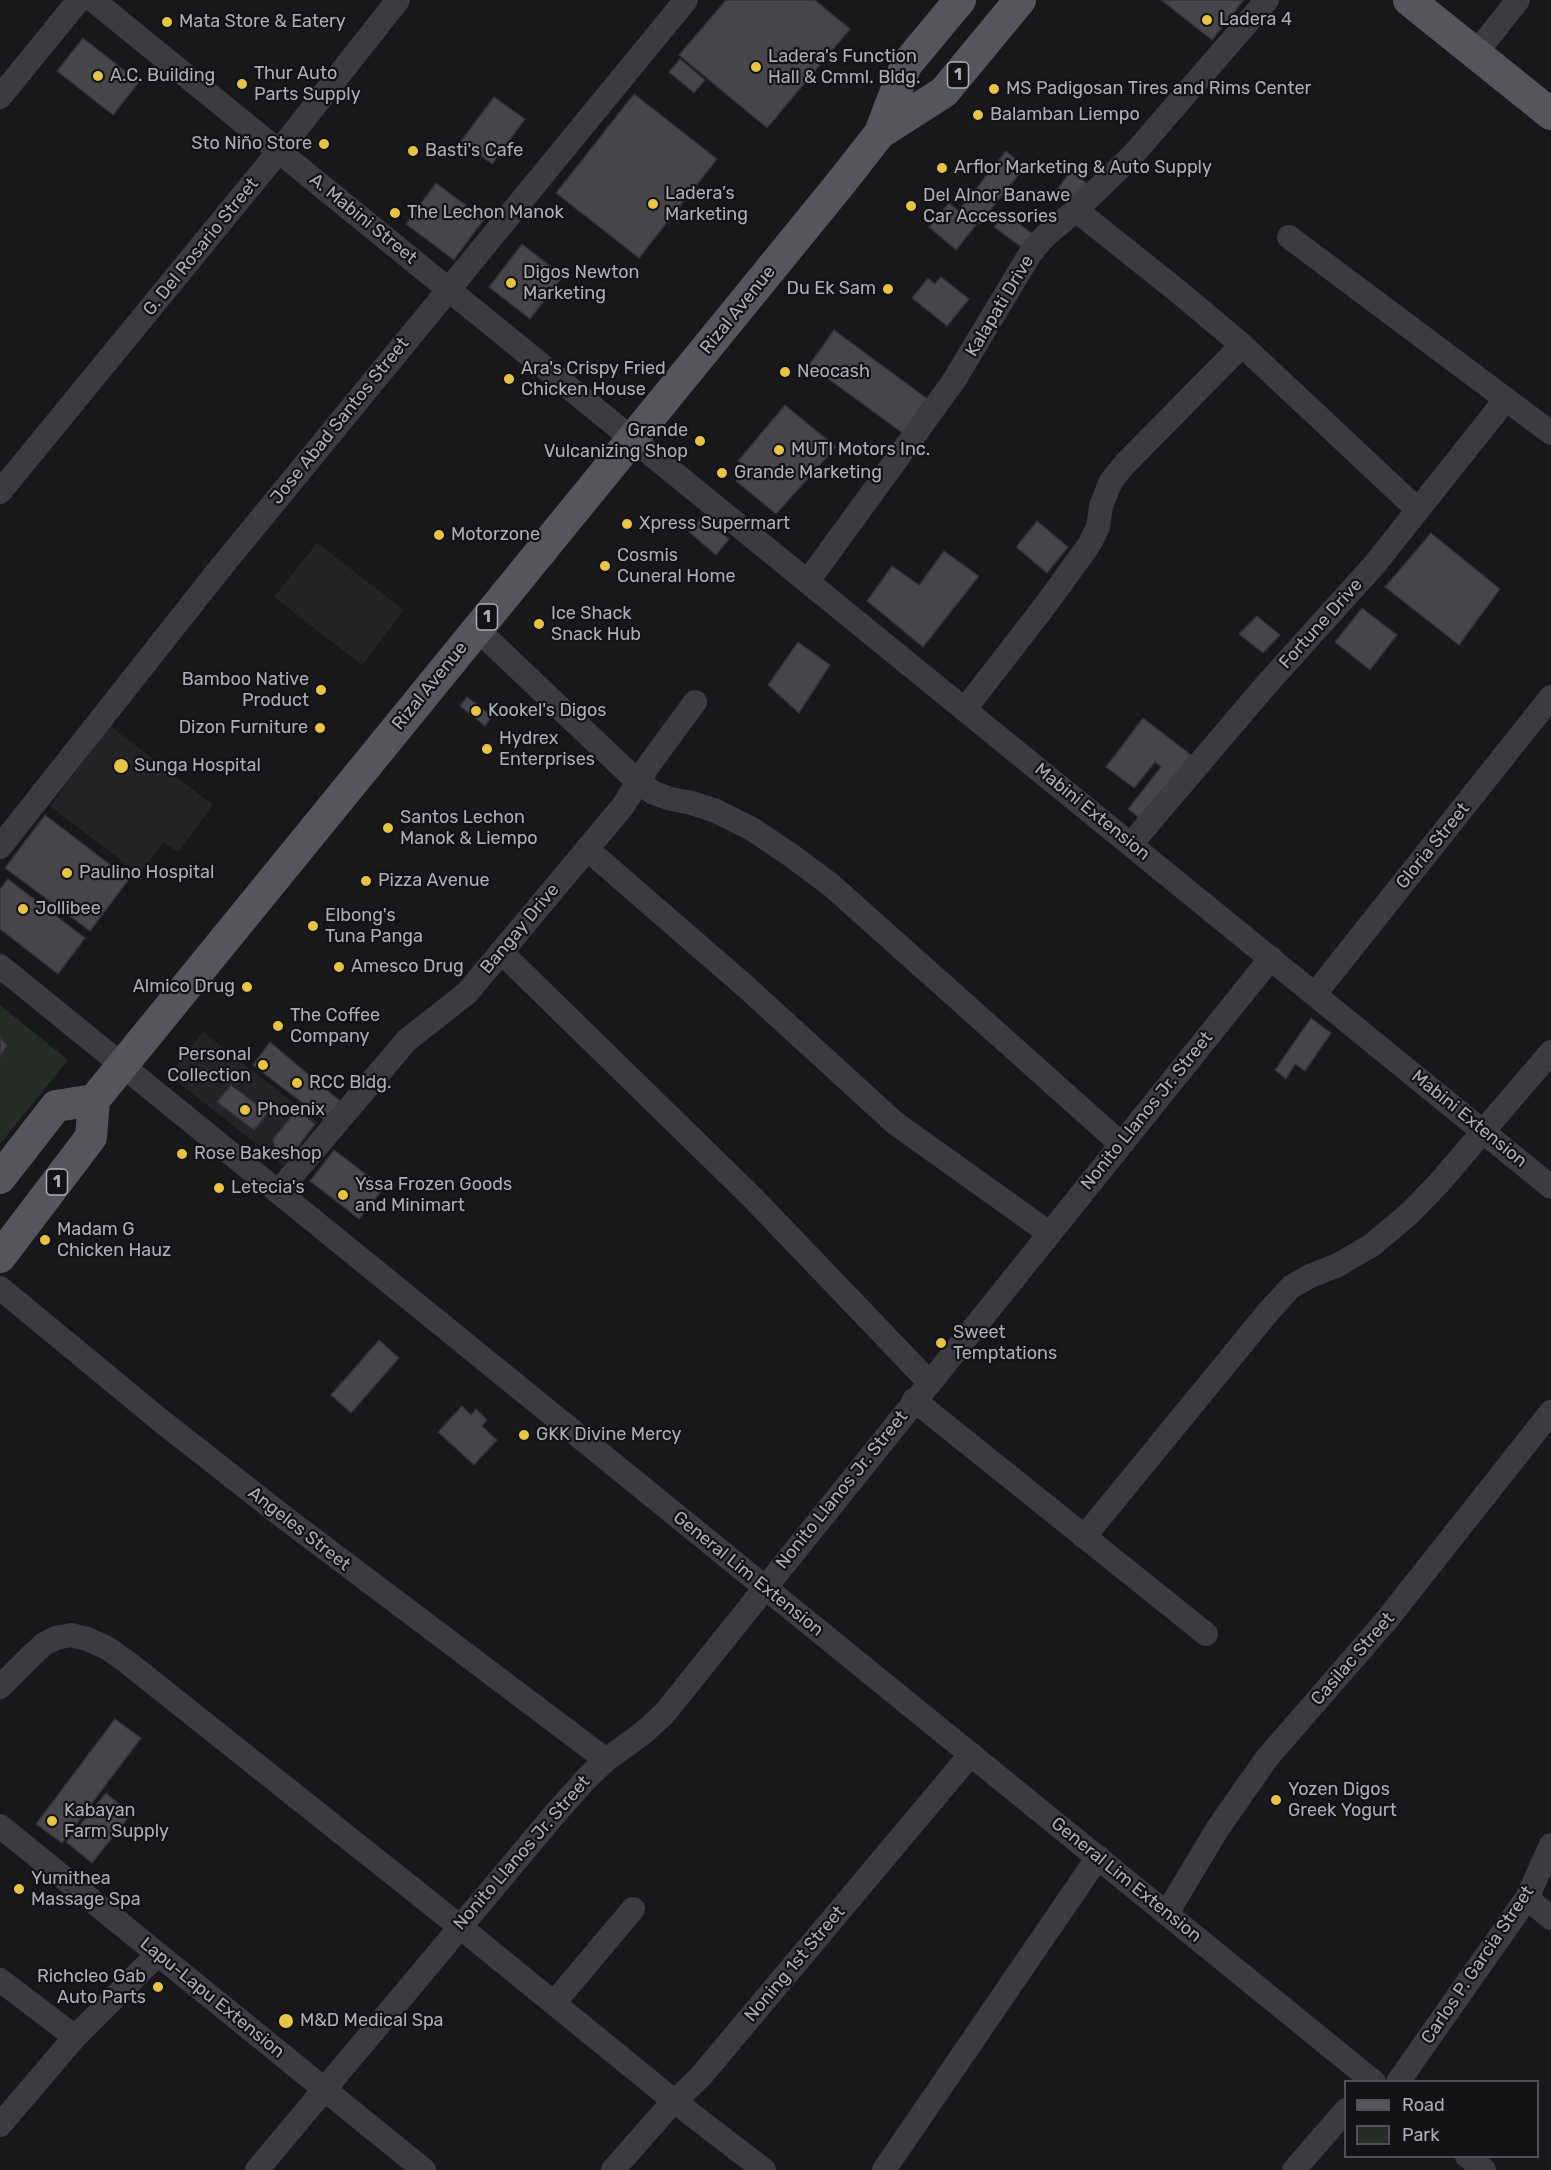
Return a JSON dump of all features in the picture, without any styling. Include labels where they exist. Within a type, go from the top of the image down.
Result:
[{"type":"main road","name":"Rizal Avenue","points":[[880,133],[906,64],[960,0]]},
{"type":"main road","name":"Rizal Avenue","points":[[94,1100],[880,133],[944,92],[1020,0]]},
{"type":"main road","points":[[1409,0],[1551,114]]},
{"type":"main road","points":[[0,1178],[56,1106],[94,1100]]},
{"type":"main road","name":"1","points":[[0,1257],[91,1137],[94,1100]]},
{"type":"street","points":[[0,97],[79,0]]},
{"type":"street","name":"A. Mabini Street","points":[[93,0],[633,438]]},
{"type":"street","name":"G. Del Rosario Street","points":[[0,492],[279,151],[398,0]]},
{"type":"street","name":"Jose Abad Santos Street","points":[[0,847],[218,571],[686,0]]},
{"type":"street","name":"Kalapati Drive","points":[[808,581],[953,382],[1030,254],[1045,236],[1076,210],[1158,129],[1267,0]]},
{"type":"street","points":[[1476,53],[1518,0]]},
{"type":"street","points":[[1076,210],[1242,345],[1418,510]]},
{"type":"street","points":[[1289,237],[1551,433]]},
{"type":"street","points":[[965,709],[1089,545],[1098,527],[1101,506],[1111,481],[1242,345]]},
{"type":"street","name":"Fortune Drive","points":[[1131,844],[1266,685],[1342,602],[1506,399]]},
{"type":"street","name":"Mabini Extension","points":[[633,438],[1551,1186]]},
{"type":"street","points":[[477,629],[638,782],[654,793],[716,811],[752,829],[831,885],[1121,1144]]},
{"type":"street","name":"Gloria Street","points":[[1315,994],[1551,698]]},
{"type":"street","name":"Bangay Drive","points":[[278,1192],[407,1040],[467,993],[623,806],[695,702]]},
{"type":"street","points":[[587,849],[745,986],[895,1123],[1049,1233]]},
{"type":"street","points":[[501,952],[753,1198],[922,1391],[1084,1537],[1206,1634]]},
{"type":"street","name":"Nonito Llanos Jr. Street","points":[[257,2170],[554,1815],[606,1760],[644,1733],[664,1714],[1271,958]]},
{"type":"street","name":"General Lim Extension","points":[[0,966],[1370,2080]]},
{"type":"street","points":[[1084,1537],[1291,1287],[1310,1276],[1338,1265],[1372,1245],[1410,1213],[1439,1183],[1551,1052]]},
{"type":"street","name":"Angeles Street","points":[[0,1288],[160,1420],[285,1518],[606,1760]]},
{"type":"street","name":"Casilac Street","points":[[1167,1914],[1218,1828],[1267,1758],[1403,1600],[1551,1412]]},
{"type":"street","points":[[0,1687],[44,1644],[56,1638],[71,1635],[107,1648],[459,1926],[674,2101],[764,2170]]},
{"type":"street","name":"Noning 1st Street","points":[[614,2170],[674,2101],[701,2076],[971,1754]]},
{"type":"street","name":"Lapu-Lapu Extension","points":[[0,1826],[424,2170]]},
{"type":"street","name":"Carlos P. Garcia Street","points":[[1399,2080],[1527,1898],[1551,1845]]},
{"type":"street","points":[[884,2170],[1098,1857]]},
{"type":"street","points":[[1527,1898],[1551,1918]]},
{"type":"street","points":[[554,2003],[633,1909]]},
{"type":"street","points":[[0,2125],[75,2037],[158,1954]]},
{"type":"street","points":[[0,1980],[75,2037]]},
{"type":"street","points":[[1294,2170],[1344,2112]]},
{"type":"street","points":[[1468,2158],[1484,2170]]},
{"type":"shaded area","points":[[317,543],[404,610],[362,665],[274,597]]},
{"type":"shaded area","name":"Sunga Hospital","points":[[110,726],[213,805],[178,852],[163,842],[139,874],[50,806]]},
{"type":"shaded area","points":[[203,1032],[318,1122],[284,1166],[169,1075]]},
{"type":"green space","points":[[0,1005],[68,1060],[0,1144]]},
{"type":"building","name":"Ladera's Function Hall & Cmml. Bldg.","points":[[726,0],[815,0],[850,29],[767,128],[679,55]]},
{"type":"building","name":"Ladera 4","points":[[1161,0],[1244,0],[1212,40]]},
{"type":"building","name":"A.C. Building","points":[[83,38],[139,82],[113,115],[57,71]]},
{"type":"building","points":[[680,59],[705,80],[694,93],[669,72]]},
{"type":"building","points":[[634,94],[717,159],[639,258],[556,193]]},
{"type":"building","points":[[494,97],[525,119],[492,164],[461,141]]},
{"type":"building","points":[[1006,151],[1025,167],[979,224],[960,209]]},
{"type":"building","points":[[1071,171],[1089,185],[1073,206],[1055,192]]},
{"type":"building","points":[[436,183],[484,219],[454,260],[406,224]]},
{"type":"building","points":[[949,203],[976,225],[956,250],[929,227]]},
{"type":"building","points":[[1005,213],[1034,235],[1024,249],[994,227]]},
{"type":"building","points":[[522,244],[563,276],[530,319],[489,287]]},
{"type":"building","points":[[941,277],[969,299],[947,326],[912,298],[928,278],[935,284]]},
{"type":"building","points":[[834,330],[929,400],[904,434],[809,365]]},
{"type":"building","points":[[785,405],[836,447],[776,514],[736,481],[746,468],[738,461]]},
{"type":"building","points":[[702,517],[729,539],[716,555],[689,532]]},
{"type":"building","points":[[1037,521],[1068,547],[1047,573],[1016,547]]},
{"type":"building","points":[[1431,533],[1500,589],[1459,645],[1385,587]]},
{"type":"building","points":[[944,551],[979,576],[923,647],[867,601],[892,566],[919,585]]},
{"type":"building","points":[[1362,608],[1397,635],[1370,670],[1335,642]]},
{"type":"building","points":[[1257,616],[1280,635],[1263,653],[1239,634]]},
{"type":"building","points":[[798,642],[830,665],[799,713],[768,685]]},
{"type":"building","name":"Kookel's Digos","points":[[467,697],[492,716],[485,726],[460,706]]},
{"type":"building","points":[[1143,718],[1191,755],[1142,820],[1128,809],[1161,767],[1155,762],[1134,788],[1106,767]]},
{"type":"building","name":"Paulino Hospital","points":[[45,815],[129,879],[90,931],[5,868]]},
{"type":"building","name":"Jollibee","points":[[8,879],[85,938],[58,974],[0,929],[0,889]]},
{"type":"building","points":[[1311,1018],[1331,1033],[1305,1071],[1295,1064],[1286,1079],[1275,1070]]},
{"type":"building","points":[[0,1037],[7,1046],[0,1056]]},
{"type":"building","name":"RCC Bldg.","points":[[270,1042],[340,1101],[326,1121],[253,1065]]},
{"type":"building","name":"Phoenix","points":[[231,1085],[268,1113],[254,1130],[217,1102]]},
{"type":"building","points":[[297,1110],[315,1124],[288,1160],[275,1149],[273,1139]]},
{"type":"building","points":[[334,1150],[384,1188],[359,1219],[310,1181]]},
{"type":"building","points":[[379,1340],[399,1358],[351,1413],[331,1395]]},
{"type":"building","points":[[462,1406],[471,1415],[476,1409],[487,1420],[482,1426],[497,1440],[474,1465],[438,1432]]},
{"type":"building","points":[[115,1719],[141,1738],[62,1843],[36,1824]]},
{"type":"building","points":[[106,1793],[131,1814],[92,1863],[66,1842]]},
{"type":"place","name":"Ladera 4","points":[[1207,20]]},
{"type":"place","name":"Mata Store & Eatery","points":[[167,22]]},
{"type":"place","name":"Ladera's Function Hall & Cmml. Bldg.","points":[[756,67]]},
{"type":"place","name":"A.C. Building","points":[[98,76]]},
{"type":"place","name":"Thur Auto Parts Supply","points":[[242,84]]},
{"type":"place","name":"MS Padigosan Tires and Rims Center","points":[[994,89]]},
{"type":"place","name":"Balamban Liempo","points":[[978,115]]},
{"type":"place","name":"Sto Niño Store","points":[[324,144]]},
{"type":"place","name":"Basti's Cafe","points":[[413,151]]},
{"type":"place","name":"Arflor Marketing & Auto Supply","points":[[942,168]]},
{"type":"place","name":"Ladera’s Marketing","points":[[653,204]]},
{"type":"place","name":"Del Alnor Banawe Car Accessories","points":[[911,206]]},
{"type":"place","name":"The Lechon Manok","points":[[395,213]]},
{"type":"place","name":"Digos Newton Marketing","points":[[511,283]]},
{"type":"place","name":"Du Ek Sam","points":[[888,289]]},
{"type":"place","name":"Neocash","points":[[785,372]]},
{"type":"place","name":"Ara's Crispy Fried Chicken House","points":[[509,379]]},
{"type":"place","name":"Grande Vulcanizing Shop","points":[[700,441]]},
{"type":"place","name":"MUTI Motors Inc.","points":[[779,450]]},
{"type":"place","name":"Grande Marketing","points":[[722,473]]},
{"type":"place","name":"Xpress Supermart","points":[[627,524]]},
{"type":"place","name":"Motorzone","points":[[439,535]]},
{"type":"place","name":"Cosmis Cuneral Home","points":[[605,566]]},
{"type":"place","name":"Ice Shack Snack Hub","points":[[539,624]]},
{"type":"place","name":"Bamboo Native Product","points":[[321,690]]},
{"type":"place","name":"Kookel's Digos","points":[[476,711]]},
{"type":"place","name":"Dizon Furniture","points":[[320,728]]},
{"type":"place","name":"Hydrex Enterprises","points":[[487,749]]},
{"type":"place","name":"Sunga Hospital","points":[[121,766]]},
{"type":"place","name":"Santos Lechon Manok & Liempo","points":[[388,828]]},
{"type":"place","name":"Paulino Hospital","points":[[67,873]]},
{"type":"place","name":"Pizza Avenue","points":[[366,881]]},
{"type":"place","name":"Jollibee","points":[[23,909]]},
{"type":"place","name":"Elbong's Tuna Panga","points":[[313,926]]},
{"type":"place","name":"Amesco Drug","points":[[339,967]]},
{"type":"place","name":"Almico Drug","points":[[247,987]]},
{"type":"place","name":"The Coffee Company","points":[[278,1026]]},
{"type":"place","name":"Personal Collection","points":[[263,1065]]},
{"type":"place","name":"RCC Bldg.","points":[[297,1083]]},
{"type":"place","name":"Phoenix","points":[[245,1110]]},
{"type":"place","name":"Rose Bakeshop","points":[[182,1154]]},
{"type":"place","name":"Letecia's","points":[[219,1188]]},
{"type":"place","name":"Yssa Frozen Goods and Minimart","points":[[343,1195]]},
{"type":"place","name":"Madam G Chicken Hauz","points":[[45,1240]]},
{"type":"place","name":"Sweet Temptations","points":[[941,1343]]},
{"type":"place","name":"GKK Divine Mercy","points":[[524,1435]]},
{"type":"place","name":"Yozen Digos Greek Yogurt","points":[[1276,1800]]},
{"type":"place","name":"Kabayan Farm Supply","points":[[52,1821]]},
{"type":"place","name":"Yumithea Massage Spa","points":[[19,1889]]},
{"type":"place","name":"Richcleo Gab Auto Parts","points":[[158,1987]]},
{"type":"place","name":"M&D Medical Spa","points":[[286,2021]]}]
